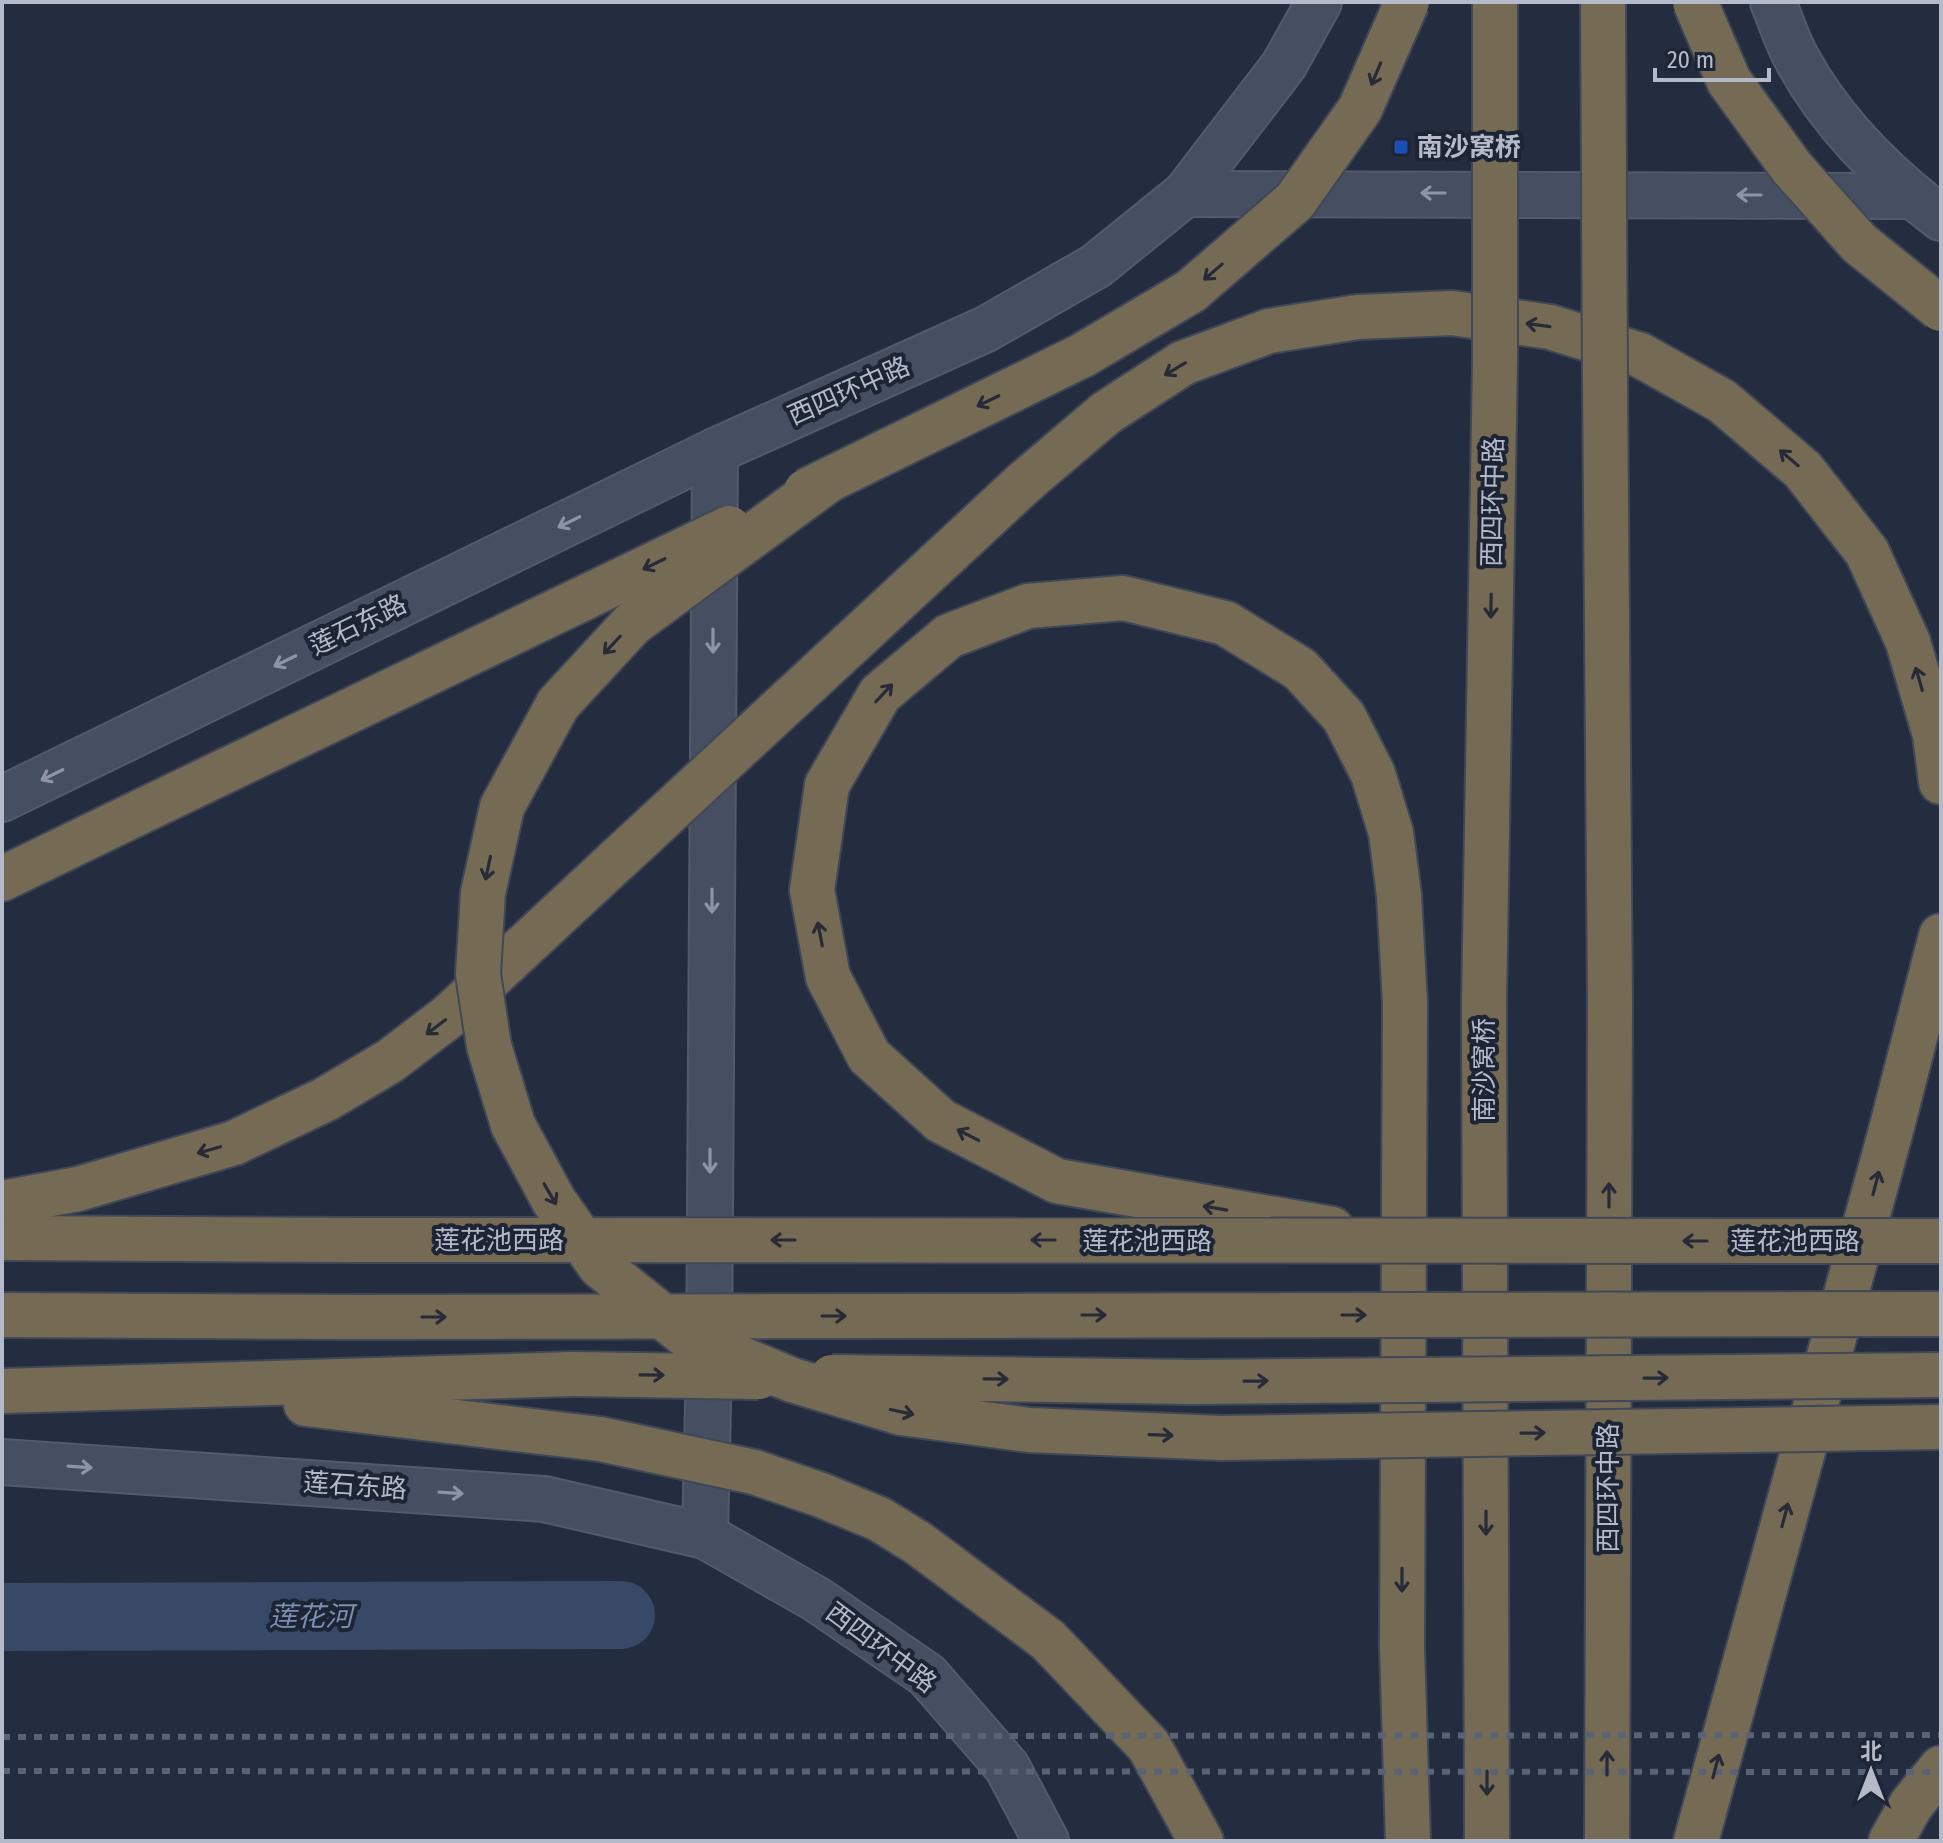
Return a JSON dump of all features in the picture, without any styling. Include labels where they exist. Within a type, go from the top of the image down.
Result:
[{"type":"highway","points":[[2,879],[1083,355],[1191,291],[1295,201],[1360,109],[1407,2]]},
{"type":"highway","name":"西四环中路","points":[[1484,1003],[1495,360],[1495,2]]},
{"type":"highway","name":"西四环中路","points":[[1603,2],[1610,1002],[1607,1841]]},
{"type":"highway","points":[[1695,2],[1729,81],[1792,168],[1859,243],[1941,309]]},
{"type":"highway","points":[[2,1203],[78,1189],[234,1143],[326,1099],[390,1061],[449,1016],[1026,481],[1106,413],[1183,363],[1269,331],[1358,317],[1452,313],[1550,327],[1640,355],[1722,401],[1803,470],[1867,552],[1908,642],[1935,735],[1941,782]]},
{"type":"highway","points":[[830,479],[632,624],[558,704],[502,807],[483,893],[478,974],[489,1046],[513,1125],[554,1201],[600,1266],[687,1336],[792,1380],[901,1413],[1029,1430],[1221,1438],[1941,1427]]},
{"type":"highway","points":[[1402,1241],[1057,1181],[941,1121],[869,1056],[828,977],[812,890],[827,785],[880,694],[949,636],[1028,606],[1123,598],[1225,623],[1300,669],[1344,717],[1373,774],[1391,833],[1399,895],[1405,1003],[1402,1647],[1408,1841]]},
{"type":"highway","points":[[1696,1841],[1890,1134],[1940,931]]},
{"type":"highway","name":"南沙窝桥","points":[[1484,1003],[1487,1841]]},
{"type":"highway","name":"莲花池西路","points":[[2,1238],[1941,1241]]},
{"type":"highway","points":[[2,1315],[1941,1314]]},
{"type":"highway","points":[[2,1391],[574,1374],[1193,1382],[1941,1375]]},
{"type":"highway","points":[[157,1386],[600,1439],[754,1472],[879,1519],[918,1543],[1048,1640],[1149,1746],[1201,1841]]},
{"type":"highway","points":[[1891,1841],[1911,1805],[1941,1768]]},
{"type":"street","name":"西四环中路","points":[[715,451],[986,329],[1096,266],[1185,194],[1284,65],[1319,2]]},
{"type":"street","points":[[1773,2],[1797,59],[1846,132],[1926,207]]},
{"type":"street","points":[[1185,194],[1926,207]]},
{"type":"street","points":[[705,1536],[709,1363],[715,451]]},
{"type":"street","name":"莲石东路","points":[[2,799],[715,451]]},
{"type":"street","name":"莲石东路","points":[[2,1462],[544,1499],[705,1536]]},
{"type":"street","name":"西四环中路","points":[[705,1536],[816,1599],[927,1675],[1007,1767],[1046,1841]]},
{"type":"waterway","name":"莲花河","points":[[2,1617],[621,1615]]},
{"type":"railway","points":[[2,1737],[1941,1735]]},
{"type":"railway","points":[[2,1771],[1941,1772]]},
{"type":"place","name":"南沙窝桥","points":[[1401,147]]}]
